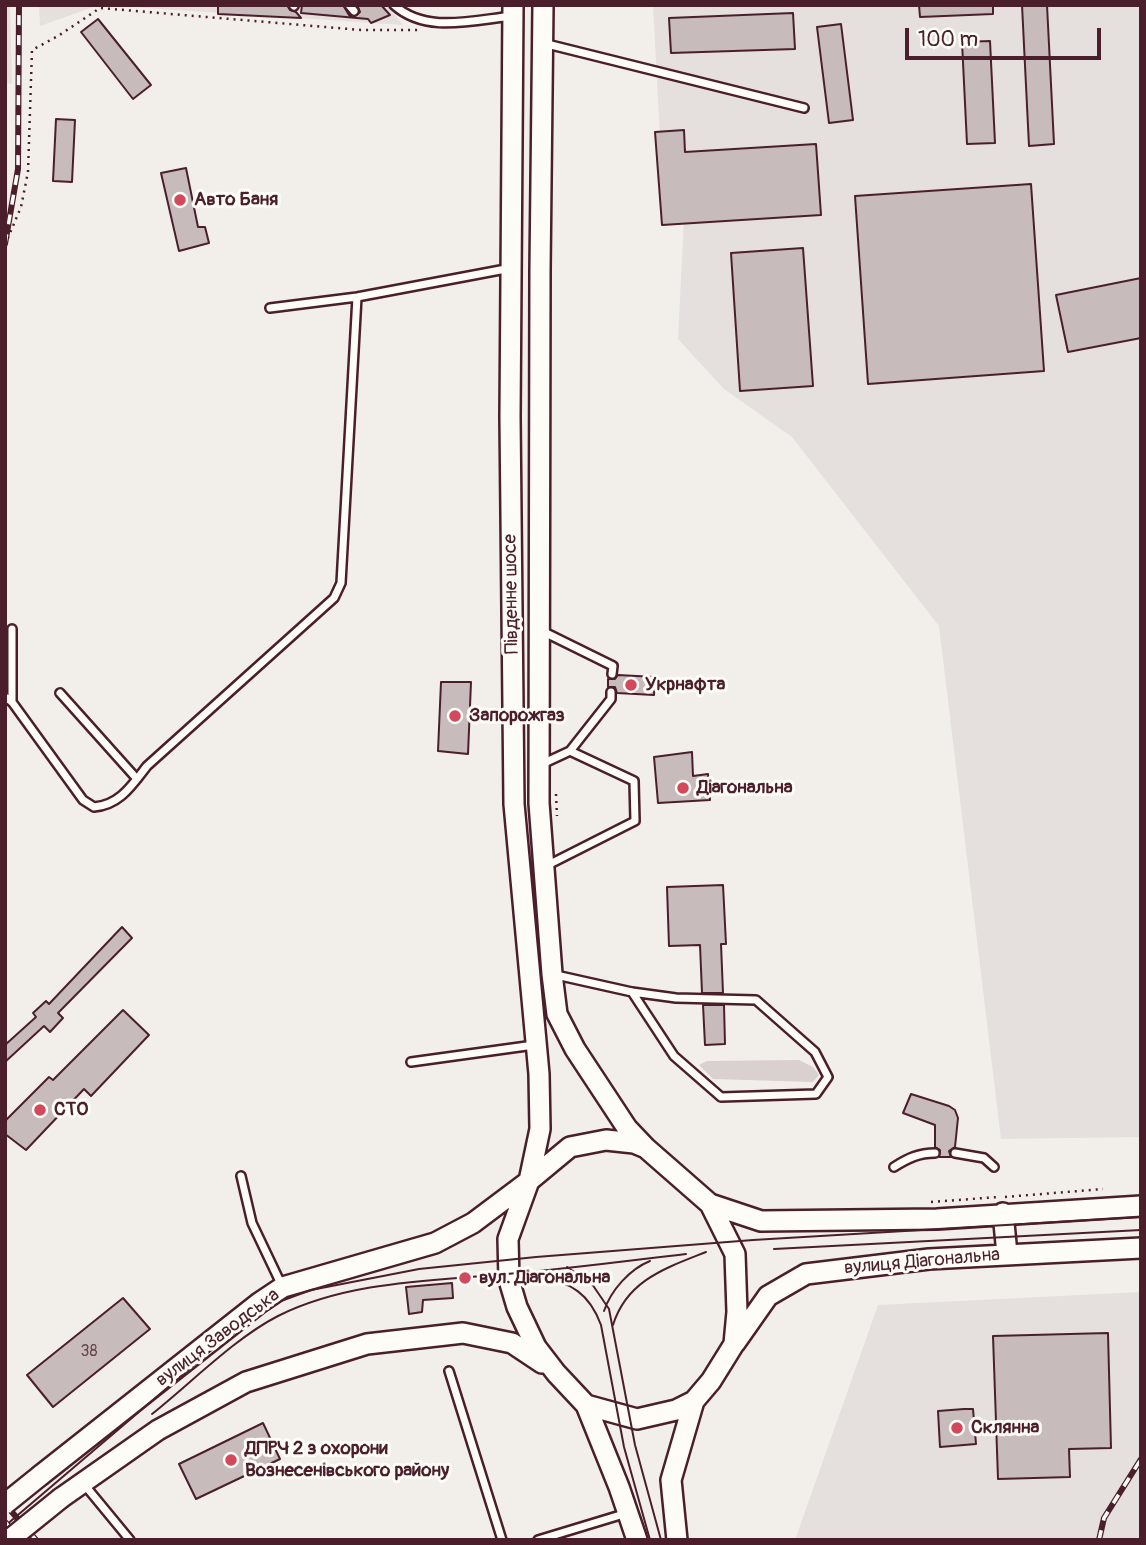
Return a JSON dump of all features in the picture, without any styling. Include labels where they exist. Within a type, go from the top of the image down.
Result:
[{"type":"main road","name":"Південне шосе","points":[[543,5],[539,803],[557,1013],[575,1049],[627,1128],[710,1204]]},
{"type":"main road","name":"Південне шосе","points":[[513,10],[510,417],[514,804],[538,1074],[540,1129],[529,1181],[508,1238],[509,1280],[517,1307],[536,1347],[556,1373]]},
{"type":"main road","points":[[513,59],[543,50]]},
{"type":"main road","points":[[510,417],[540,419]]},
{"type":"main road","name":"вулиця Заводська","points":[[5,1504],[283,1287],[435,1243],[473,1223],[570,1147],[606,1140],[634,1143],[646,1148]]},
{"type":"main road","points":[[710,1204],[761,1221],[937,1219],[1140,1204]]},
{"type":"main road","points":[[710,1204],[735,1254],[737,1296],[734,1343]]},
{"type":"main road","points":[[1003,1213],[1007,1254]]},
{"type":"main road","name":"вулиця Діагональна","points":[[694,1401],[711,1381],[768,1296],[806,1274],[929,1259],[1141,1248]]},
{"type":"main road","points":[[9,1540],[61,1497],[158,1430],[246,1382],[367,1344],[463,1333],[512,1343],[556,1373],[586,1405],[637,1540]]},
{"type":"main road","points":[[586,1405],[637,1419],[676,1410],[694,1401]]},
{"type":"main road","points":[[677,1540],[671,1480],[694,1401]]},
{"type":"lane","points":[[394,5],[410,18],[425,22],[446,22],[513,10]]},
{"type":"lane","points":[[543,50],[804,108]]},
{"type":"lane","points":[[270,308],[357,297],[511,268]]},
{"type":"lane","points":[[12,629],[8,700],[83,800],[94,807],[115,802],[147,766],[334,598],[339,590],[357,297]]},
{"type":"lane","points":[[539,629],[613,666],[612,674]]},
{"type":"lane","points":[[539,765],[569,751],[611,699],[611,692]]},
{"type":"lane","points":[[60,693],[137,779]]},
{"type":"lane","points":[[545,866],[635,821],[634,781],[569,751]]},
{"type":"lane","points":[[552,974],[632,992],[676,998],[756,1000],[815,1052],[828,1077],[816,1094],[721,1097],[674,1056],[632,992]]},
{"type":"lane","points":[[411,1062],[535,1045]]},
{"type":"lane","points":[[894,1167],[910,1157],[935,1153]]},
{"type":"lane","points":[[955,1153],[984,1158],[994,1167]]},
{"type":"lane","points":[[241,1176],[252,1223],[283,1287]]},
{"type":"lane","points":[[449,1371],[502,1540]]},
{"type":"lane","points":[[83,1482],[130,1540]]},
{"type":"lane","points":[[538,1540],[628,1513]]},
{"type":"path","points":[[5,245],[21,208],[29,172],[32,50],[100,8],[361,30],[429,30]]},
{"type":"path","points":[[556,783],[558,821]]},
{"type":"path","points":[[932,1202],[1102,1189]]},
{"type":"shaded area","points":[[5,5],[10,5],[12,84],[5,83]]},
{"type":"shaded area","points":[[39,5],[99,5],[40,26]]},
{"type":"shaded area","points":[[101,5],[386,5],[403,25]]},
{"type":"shaded area","points":[[653,5],[1141,5],[1141,1137],[1001,1139],[939,626],[792,437],[724,389],[678,339],[684,218],[664,213]]},
{"type":"shaded area","points":[[799,1060],[813,1067],[819,1075],[813,1082],[713,1079],[699,1065],[707,1061]]},
{"type":"shaded area","points":[[1141,1292],[1141,1540],[795,1540],[878,1305]]},
{"type":"building","points":[[218,5],[287,5],[301,18],[218,14]]},
{"type":"building","points":[[302,5],[343,5],[349,15],[354,17],[360,12],[357,5],[381,5],[390,15],[371,23],[368,19],[301,13]]},
{"type":"building","points":[[919,5],[993,5],[993,14],[920,17]]},
{"type":"building","points":[[1022,5],[1047,5],[1054,144],[1029,146]]},
{"type":"building","points":[[793,13],[795,49],[671,53],[669,18]]},
{"type":"building","points":[[98,19],[151,85],[133,99],[81,32]]},
{"type":"building","points":[[841,24],[853,120],[829,123],[817,27]]},
{"type":"building","points":[[990,41],[995,143],[967,144],[962,42]]},
{"type":"building","points":[[56,119],[75,120],[72,182],[53,181]]},
{"type":"building","points":[[684,130],[685,152],[816,144],[821,215],[662,225],[655,132]]},
{"type":"building","name":"Авто Баня","points":[[186,168],[198,227],[205,227],[209,243],[179,251],[161,173]]},
{"type":"building","points":[[1031,184],[1044,371],[868,384],[855,196]]},
{"type":"building","points":[[803,248],[813,386],[740,391],[731,253]]},
{"type":"building","points":[[1141,278],[1141,338],[1068,352],[1056,295]]},
{"type":"building","name":"Укрнафта","points":[[618,675],[655,677],[654,695],[617,693],[615,687],[608,687],[608,679],[615,679]]},
{"type":"building","name":"Запорожгаз","points":[[441,682],[471,682],[468,754],[438,751]]},
{"type":"building","name":"Діагональна","points":[[692,752],[693,776],[708,774],[710,800],[658,803],[654,757]]},
{"type":"building","points":[[723,885],[726,944],[721,944],[723,993],[702,993],[700,945],[669,946],[667,887]]},
{"type":"building","points":[[122,927],[132,938],[58,1013],[63,1018],[50,1032],[44,1026],[5,1062],[5,1045],[36,1017],[33,1013],[46,1001],[49,1004]]},
{"type":"building","points":[[703,1005],[724,1005],[725,1044],[705,1045]]},
{"type":"building","points":[[123,1010],[149,1035],[91,1096],[84,1089],[26,1150],[5,1134],[5,1121],[49,1077],[53,1080]]},
{"type":"building","points":[[911,1094],[955,1110],[958,1118],[955,1147],[949,1151],[951,1157],[939,1157],[940,1150],[935,1147],[935,1125],[903,1113]]},
{"type":"building","points":[[452,1283],[453,1298],[423,1300],[422,1312],[409,1314],[406,1287]]},
{"type":"building","points":[[123,1298],[150,1329],[53,1407],[27,1375]]},
{"type":"building","points":[[1108,1333],[1111,1448],[1069,1449],[1070,1477],[998,1479],[993,1336]]},
{"type":"building","name":"Склянна","points":[[973,1409],[976,1444],[940,1447],[938,1411]]},
{"type":"building","points":[[263,1423],[280,1459],[196,1499],[179,1464]]},
{"type":"tram line","points":[[5,1526],[221,1342],[281,1301],[311,1290],[419,1269],[536,1257],[753,1240],[1141,1217]]},
{"type":"tram line","points":[[774,1249],[1141,1230]]},
{"type":"tram line","points":[[613,1325],[619,1310],[638,1286],[663,1270],[706,1252]]},
{"type":"tram line","points":[[152,1414],[246,1336],[278,1316],[305,1304],[390,1284],[552,1270],[686,1254]]},
{"type":"tram line","points":[[604,1311],[611,1295],[622,1281],[635,1269],[650,1261]]},
{"type":"tram line","points":[[567,1267],[592,1284],[609,1309],[635,1445],[661,1540]]},
{"type":"tram line","points":[[537,1273],[576,1290],[596,1313],[601,1325],[624,1447],[650,1540]]},
{"type":"railway","points":[[5,244],[18,169],[19,5]]},
{"type":"railway","points":[[1099,1540],[1104,1518],[1141,1459]]},
{"type":"railway","points":[[5,1504],[36,1540]]},
{"type":"railway","points":[[5,1522],[21,1540]]},
{"type":"place","name":"Авто Баня","points":[[180,200]]},
{"type":"place","name":"Укрнафта","points":[[631,685]]},
{"type":"place","name":"Запорожгаз","points":[[455,716]]},
{"type":"place","name":"Діагональна","points":[[683,788]]},
{"type":"place","name":"СТО","points":[[40,1110]]},
{"type":"place","name":"вул. Діагональна","points":[[465,1278]]},
{"type":"place","name":"Склянна","points":[[957,1428]]},
{"type":"place","name":"ДПРЧ 2 з охорони Вознесенівського району","points":[[231,1460]]}]
